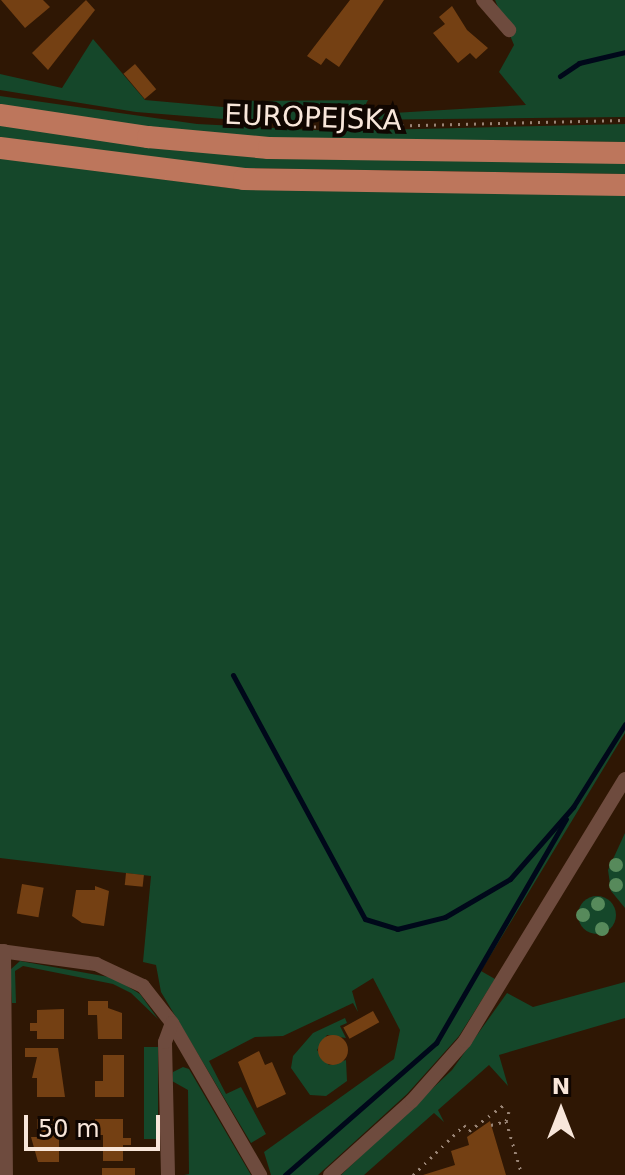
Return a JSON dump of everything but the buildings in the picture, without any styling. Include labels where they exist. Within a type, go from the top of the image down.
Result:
[{"type":"main road","name":"EUROPEJSKA","points":[[0,115],[148,137],[281,149],[625,153]]},
{"type":"main road","points":[[0,148],[244,179],[625,185]]},
{"type":"street","points":[[483,0],[509,30]]},
{"type":"street","points":[[330,1175],[446,1065],[499,988],[625,779]]},
{"type":"street","points":[[6,1175],[2,951],[122,972],[152,995],[172,1023],[260,1175]]},
{"type":"street","points":[[168,1175],[165,1042],[172,1023]]},
{"type":"path","points":[[236,123],[334,127],[625,120]]},
{"type":"path","points":[[413,1175],[464,1125],[469,1131],[505,1104]]},
{"type":"path","points":[[509,1111],[506,1121],[522,1175]]},
{"type":"path","points":[[491,1125],[506,1121]]},
{"type":"green space","points":[[495,0],[625,0],[625,117],[249,121],[136,112],[0,90],[0,74],[62,88],[93,39],[145,100],[234,108],[238,101],[368,100],[360,115],[526,105],[499,72],[514,45]]},
{"type":"green space","points":[[0,96],[197,124],[335,131],[625,124],[625,142],[265,138],[135,126],[0,105]]},
{"type":"green space","points":[[0,124],[242,156],[625,162],[625,174],[241,168],[25,142],[0,137]]},
{"type":"green space","points":[[0,157],[237,189],[625,195],[625,733],[481,971],[495,979],[459,1036],[407,1094],[318,1175],[271,1175],[264,1152],[394,1059],[400,1030],[373,978],[352,991],[358,1012],[353,1003],[283,1036],[255,1037],[209,1061],[226,1094],[241,1087],[266,1134],[251,1143],[161,992],[156,965],[143,962],[151,876],[0,858]]},
{"type":"green space","points":[[625,833],[625,908],[611,891],[608,870]]},
{"type":"green space","points":[[597,896],[610,902],[616,915],[610,928],[597,934],[584,928],[578,915],[584,902]]},
{"type":"green space","points":[[20,961],[114,978],[140,994],[158,1019],[131,993],[113,984],[23,966],[15,971],[16,1003],[12,1003],[10,970]]},
{"type":"green space","points":[[625,982],[625,1018],[499,1055],[508,1086],[489,1065],[438,1110],[444,1122],[434,1113],[364,1175],[341,1175],[452,1070],[507,993],[533,1007]]},
{"type":"green space","points":[[345,1018],[347,1023],[340,1026],[346,1038],[327,1035],[317,1050],[329,1065],[346,1060],[347,1081],[326,1096],[310,1095],[291,1068],[293,1056],[313,1033]]},
{"type":"green space","points":[[144,1047],[158,1047],[158,1139],[144,1139]]},
{"type":"green space","points":[[183,1067],[189,1069],[251,1175],[184,1175],[189,1174],[188,1090],[172,1081],[173,1072]]},
{"type":"waterway","points":[[560,76],[579,63],[625,52]]},
{"type":"waterway","points":[[233,675],[365,919],[397,929],[445,917],[510,879],[573,807],[625,724]]},
{"type":"waterway","points":[[285,1175],[436,1043],[566,819]]}]
